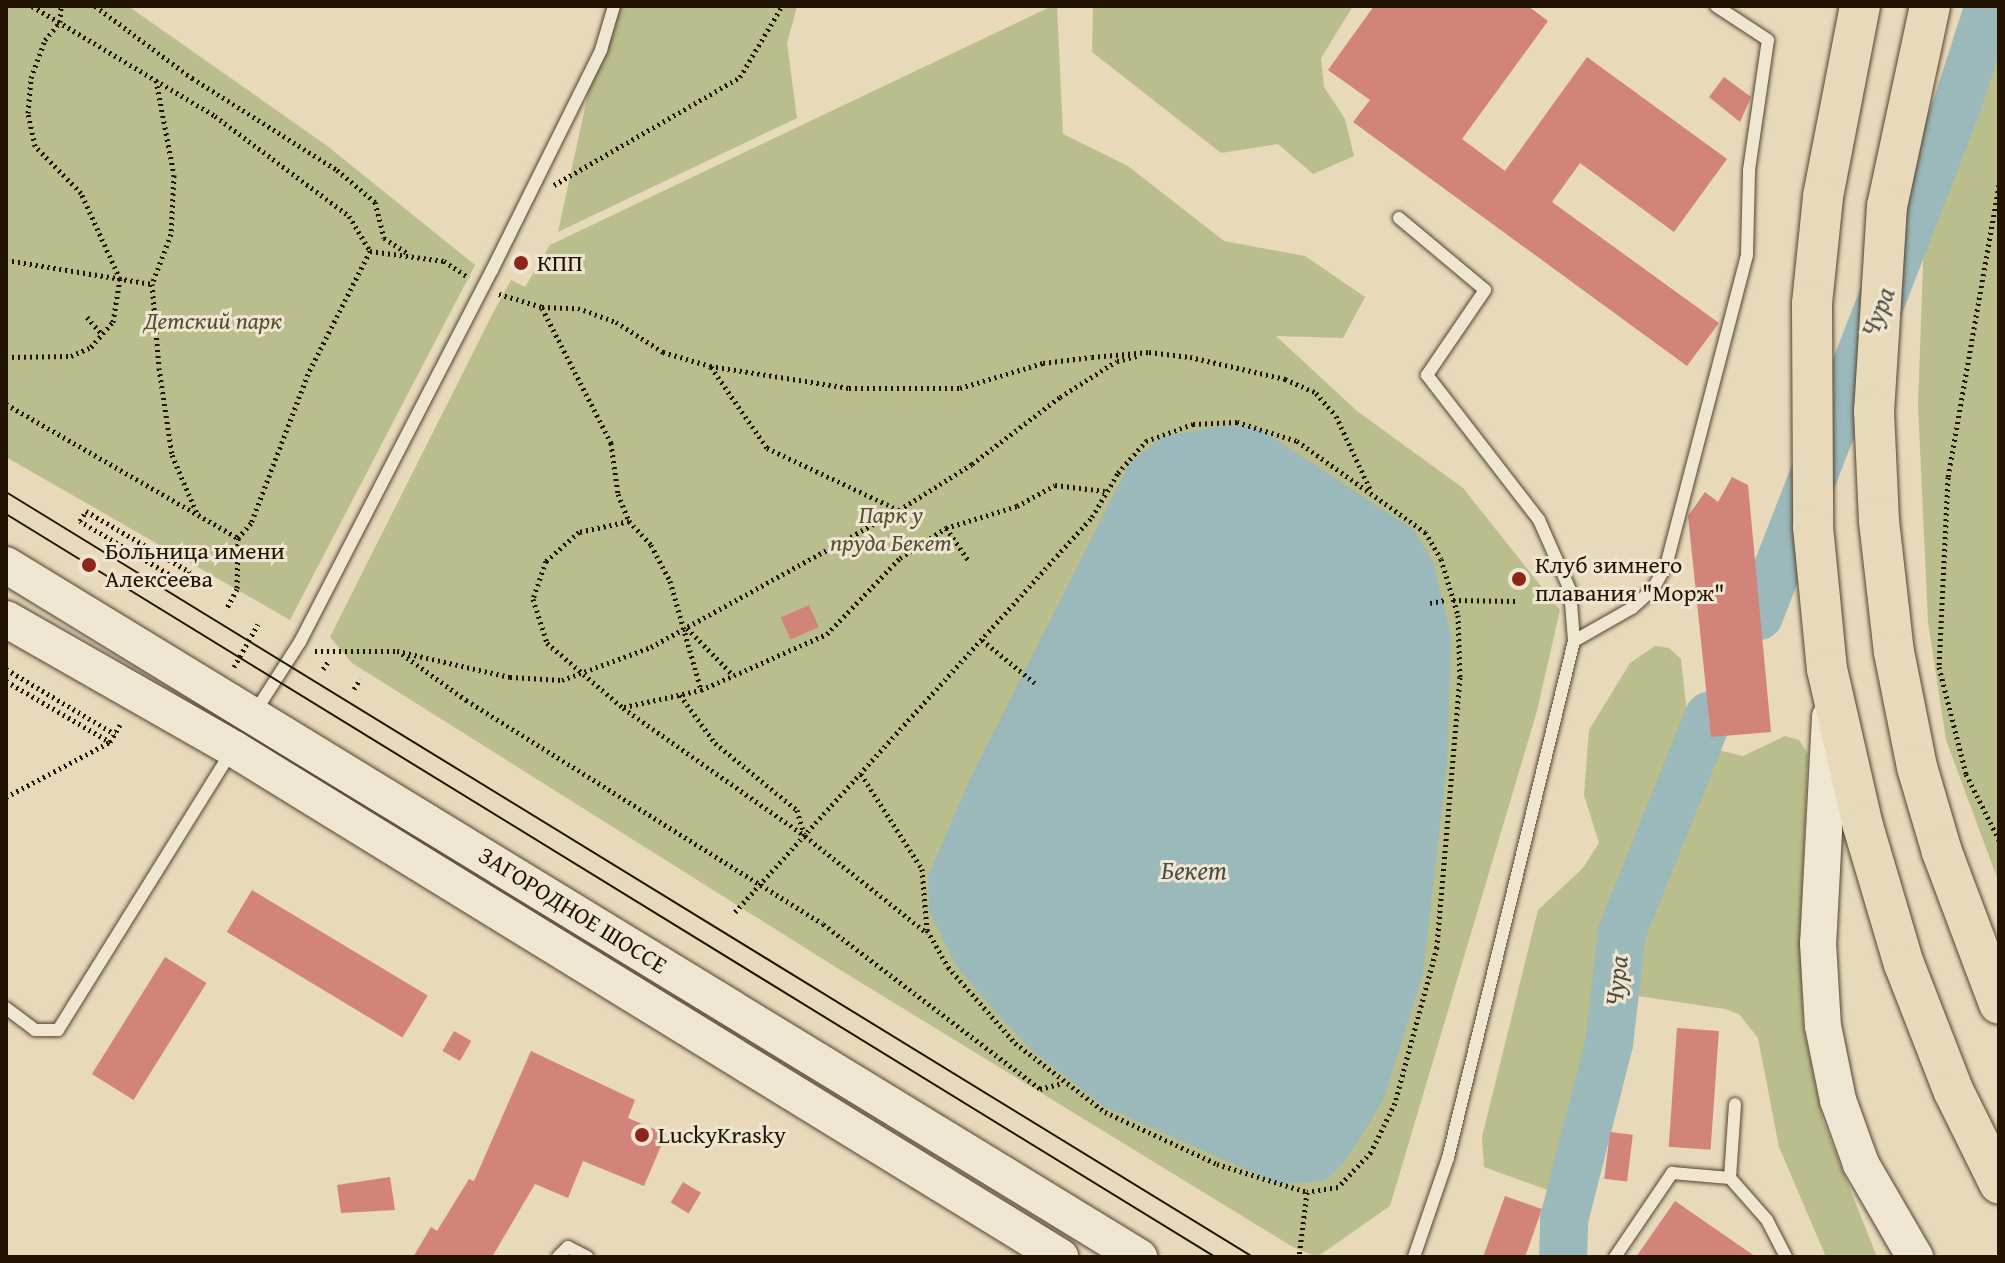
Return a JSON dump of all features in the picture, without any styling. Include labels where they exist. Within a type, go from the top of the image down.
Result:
[{"type":"main road","points":[[1860,6],[1823,197],[1812,304],[1813,527],[1829,680],[1863,826],[1904,964],[1954,1092],[1999,1183]]},
{"type":"main road","points":[[1930,6],[1887,206],[1879,300],[1874,427],[1879,521],[1894,652],[1917,767],[1942,852],[1999,1004]]},
{"type":"main road","name":"ЗАГОРОДНОЕ ШОССЕ","points":[[6,565],[1139,1257]]},
{"type":"main road","name":"ЗАГОРОДНОЕ ШОССЕ","points":[[7,620],[234,749],[1060,1257]]},
{"type":"main road","points":[[1829,680],[1818,943],[1823,1026],[1838,1100],[1861,1164],[1915,1257]]},
{"type":"main road","points":[[1942,852],[1999,956]]},
{"type":"lane","points":[[254,714],[300,642],[483,287],[601,50],[614,6]]},
{"type":"lane","points":[[1574,641],[1632,608],[1653,589],[1666,566],[1747,254],[1749,170],[1768,40],[1716,6]]},
{"type":"lane","points":[[1399,218],[1485,290],[1427,375],[1539,520],[1570,590],[1574,641],[1448,1158],[1414,1257]]},
{"type":"lane","points":[[6,1008],[35,1030],[58,1030],[234,749]]},
{"type":"lane","points":[[1730,1178],[1735,1104]]},
{"type":"lane","points":[[1615,1257],[1672,1173],[1730,1178],[1767,1220],[1786,1257]]},
{"type":"lane","points":[[558,1257],[568,1247],[588,1257]]},
{"type":"path","points":[[32,6],[156,79],[349,216],[370,251]]},
{"type":"path","points":[[6,357],[71,356],[102,334],[113,322],[120,279],[81,193],[35,146],[28,113],[31,78],[45,40],[60,22],[61,6]]},
{"type":"path","points":[[95,6],[192,78],[337,170],[375,202],[384,238],[413,257]]},
{"type":"path","points":[[526,202],[740,77],[782,6]]},
{"type":"path","points":[[156,79],[174,175],[171,234],[152,284],[172,455],[198,516]]},
{"type":"path","points":[[1999,185],[1948,477],[1939,667],[1966,774],[1999,840]]},
{"type":"path","points":[[370,251],[444,261],[483,287]]},
{"type":"path","points":[[226,610],[237,589],[238,538],[251,523],[308,374],[370,251]]},
{"type":"path","points":[[6,260],[152,284]]},
{"type":"path","points":[[497,293],[542,307],[591,312],[616,322],[663,352],[710,366],[849,388],[960,388],[1043,363],[1149,352],[1255,372],[1316,393],[1336,416],[1372,492]]},
{"type":"path","points":[[542,307],[611,443],[618,494],[629,521],[657,557],[686,627],[701,690]]},
{"type":"path","points":[[87,317],[102,334]]},
{"type":"path","points":[[64,349],[71,356]]},
{"type":"path","points":[[315,651],[397,651],[510,677],[562,680],[686,627],[899,510],[1094,375],[1117,361],[1149,352]]},
{"type":"path","points":[[710,366],[767,448],[899,510]]},
{"type":"path","points":[[6,404],[238,538]]},
{"type":"path","points":[[735,912],[763,886],[805,836],[1092,517],[1105,491],[1146,441],[1193,424],[1237,422],[1297,441],[1425,532],[1441,559],[1453,600],[1460,677],[1445,883],[1428,988],[1395,1103],[1371,1152],[1338,1187],[1307,1192],[1217,1164],[1105,1112],[1062,1083],[1015,1043],[948,967],[930,936],[921,900],[922,869],[861,774]]},
{"type":"path","points":[[623,708],[701,690],[827,634],[900,558],[946,528],[1017,506],[1055,485],[1105,491]]},
{"type":"path","points":[[86,511],[190,572],[184,583],[127,550],[80,521],[86,511]]},
{"type":"path","points":[[629,521],[579,532],[546,561],[533,599],[547,643],[623,708],[805,836],[930,936]]},
{"type":"path","points":[[946,528],[969,561]]},
{"type":"path","points":[[1430,603],[1445,600]]},
{"type":"path","points":[[1453,600],[1515,601]]},
{"type":"path","points":[[235,668],[258,624]]},
{"type":"path","points":[[686,627],[734,675]]},
{"type":"path","points":[[982,640],[1035,683]]},
{"type":"path","points":[[397,651],[466,700],[823,924],[1040,1089]]},
{"type":"path","points":[[323,669],[329,660]]},
{"type":"path","points":[[6,669],[115,734]]},
{"type":"path","points":[[354,689],[360,679]]},
{"type":"path","points":[[6,681],[110,742]]},
{"type":"path","points":[[680,695],[715,743],[797,810],[805,836]]},
{"type":"path","points":[[6,797],[110,742],[120,725]]},
{"type":"path","points":[[1040,1089],[1049,1073]]},
{"type":"path","points":[[1040,1089],[1062,1083]]},
{"type":"path","points":[[1299,1257],[1307,1192]]},
{"type":"green space","name":"Детский парк","points":[[6,6],[128,6],[326,145],[475,265],[290,620],[6,457]]},
{"type":"green space","points":[[607,6],[797,6],[787,43],[797,118],[558,232]]},
{"type":"green space","name":"Парк у пруда Бекет","points":[[1057,6],[1063,134],[1128,166],[1224,241],[1305,256],[1365,297],[1343,338],[1276,336],[1357,411],[1463,488],[1560,610],[1537,711],[1390,1206],[1317,1257],[1293,1247],[842,971],[352,663],[330,637],[511,280],[525,287],[550,245]]},
{"type":"green space","points":[[1093,6],[1353,6],[1321,58],[1324,87],[1345,119],[1354,156],[1313,174],[1278,144],[1221,153],[1092,52]]},
{"type":"green space","points":[[1973,6],[1999,6],[1999,883],[1946,740],[1928,622],[1918,405],[1924,237],[1959,51]]},
{"type":"green space","points":[[1655,646],[1669,648],[1681,659],[1689,732],[1698,745],[1743,756],[1785,736],[1799,740],[1808,754],[1800,935],[1803,1025],[1823,1121],[1877,1257],[1826,1257],[1779,1147],[1758,1038],[1739,1014],[1725,1009],[1631,995],[1622,1007],[1580,1190],[1567,1197],[1484,1167],[1482,1137],[1538,910],[1583,868],[1599,843],[1584,795],[1589,730],[1630,663]]},
{"type":"water","name":"Бекет","points":[[1228,425],[1258,428],[1414,530],[1433,562],[1451,635],[1447,763],[1423,974],[1384,1098],[1347,1159],[1325,1181],[1279,1184],[1103,1106],[1033,1051],[1000,1017],[957,967],[929,911],[928,876],[970,779],[1129,464],[1163,436]]},
{"type":"building","points":[[1374,6],[1528,6],[1548,21],[1462,139],[1505,171],[1587,57],[1727,159],[1674,232],[1580,163],[1552,202],[1719,323],[1687,366],[1353,122],[1370,100],[1328,70]]},
{"type":"building","points":[[1724,77],[1751,97],[1740,122],[1709,97]]},
{"type":"building","points":[[1732,477],[1748,485],[1771,732],[1711,737],[1688,516],[1705,492],[1718,502]]},
{"type":"building","points":[[809,605],[819,627],[790,640],[781,618]]},
{"type":"building","points":[[252,890],[428,996],[402,1038],[227,932]]},
{"type":"building","points":[[165,957],[207,983],[133,1100],[92,1074]]},
{"type":"building","points":[[1677,1028],[1719,1031],[1711,1150],[1669,1147]]},
{"type":"building","points":[[454,1031],[471,1041],[460,1061],[442,1051]]},
{"type":"building","points":[[531,1051],[635,1100],[628,1118],[666,1134],[644,1186],[583,1161],[568,1198],[535,1184],[492,1257],[413,1257],[431,1227],[437,1231],[469,1179],[474,1181]]},
{"type":"building","points":[[1610,1132],[1633,1135],[1627,1181],[1604,1179]]},
{"type":"building","points":[[390,1177],[395,1210],[341,1213],[337,1185]]},
{"type":"building","points":[[683,1182],[701,1193],[689,1213],[671,1203]]},
{"type":"building","points":[[1505,1196],[1542,1209],[1525,1257],[1483,1257]]},
{"type":"building","points":[[1675,1201],[1756,1257],[1636,1257]]},
{"type":"waterway","name":"Чура","points":[[1759,616],[1956,108],[1989,6]]},
{"type":"waterway","name":"Чура","points":[[1563,1257],[1564,1220],[1609,1044],[1622,932],[1709,716]]},
{"type":"tram line","points":[[6,492],[1253,1257]]},
{"type":"tram line","points":[[6,514],[1215,1257]]},
{"type":"place","name":"КПП","points":[[521,263]]},
{"type":"place","name":"Больница имени Алексеева","points":[[89,565]]},
{"type":"place","name":"Клуб зимнего плавания \"Морж\"","points":[[1519,579]]},
{"type":"place","name":"LuckyKrasky","points":[[642,1135]]}]
